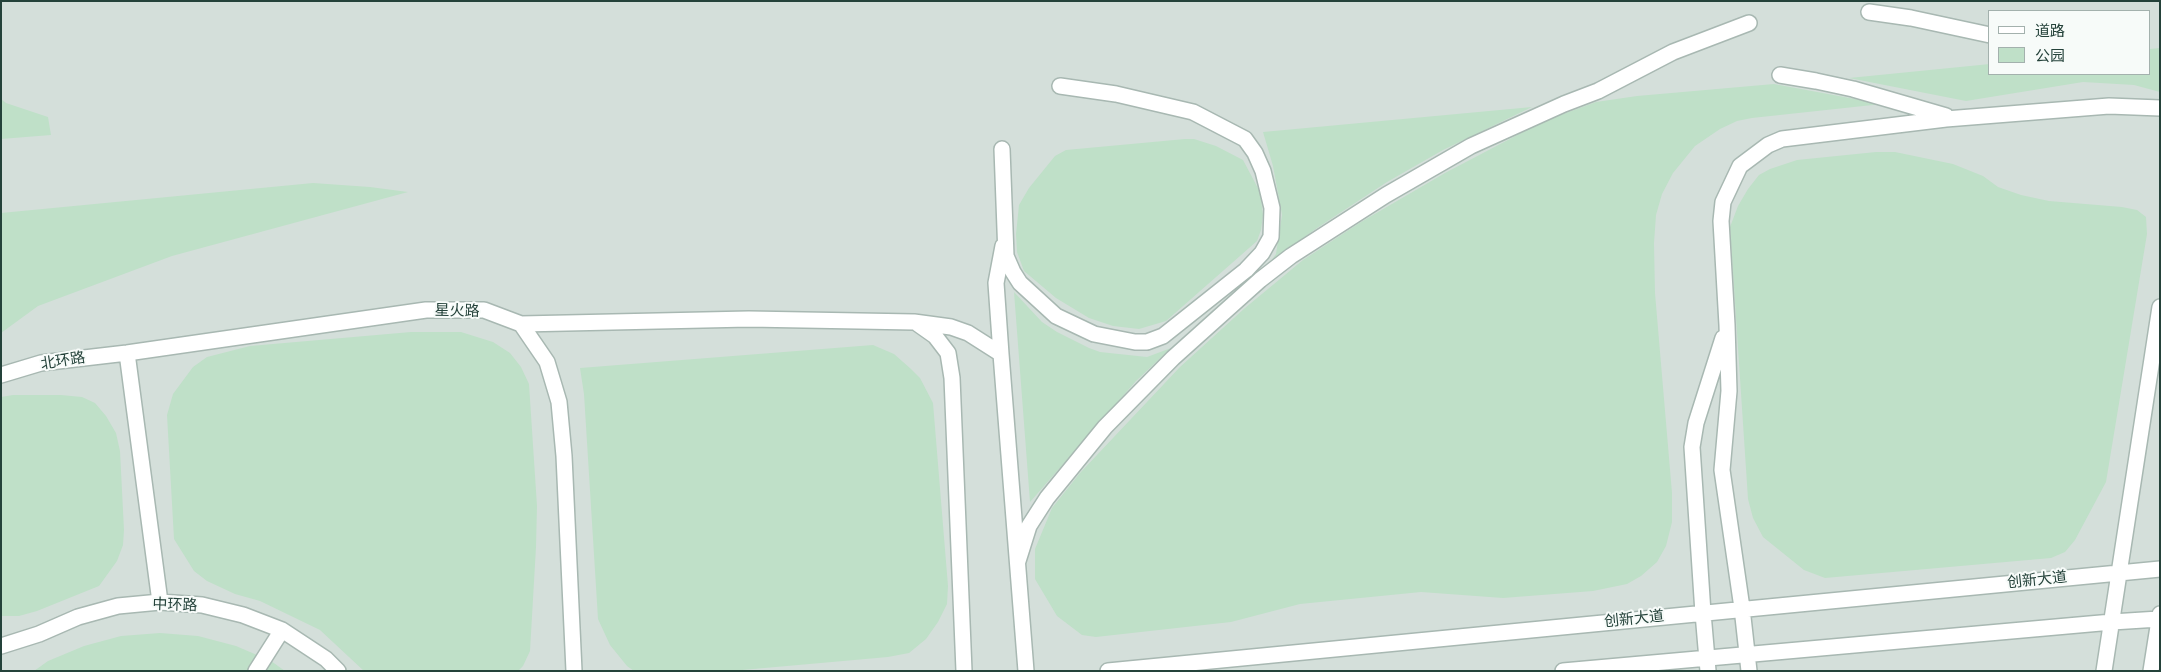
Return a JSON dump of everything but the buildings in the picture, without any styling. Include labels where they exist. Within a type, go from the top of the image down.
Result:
[{"type":"street","points":[[1869,12],[1912,18],[1988,35]]},
{"type":"street","points":[[1018,562],[1029,526],[1047,498],[1105,427],[1173,358],[1260,280],[1291,256],[1386,195],[1471,146],[1564,104],[1598,92],[1673,52],[1749,23]]},
{"type":"street","points":[[1780,76],[1816,80],[1853,89],[1952,118]]},
{"type":"street","points":[[1002,149],[1006,256],[1020,283],[1056,316],[1094,334],[1135,342],[1154,340],[1172,330],[1246,270],[1269,242],[1272,228],[1272,208],[1263,171],[1255,153],[1245,139],[1193,112],[1116,94],[1060,86]]},
{"type":"street","points":[[1749,671],[1722,470],[1729,391],[1721,221],[1723,202],[1740,166],[1768,144],[1782,139],[1952,118],[2109,106],[2160,108]]},
{"type":"street","points":[[1005,235],[996,283],[1026,671]]},
{"type":"street","points":[[2104,671],[2160,307]]},
{"type":"street","name":"星火路","points":[[127,353],[426,310],[484,310],[522,324]]},
{"type":"street","points":[[522,324],[749,319],[914,322],[950,327],[968,333],[1001,354]]},
{"type":"street","points":[[914,322],[935,336],[948,353],[952,378],[964,671]]},
{"type":"street","points":[[522,324],[547,362],[559,402],[574,671]]},
{"type":"street","points":[[1707,664],[1692,447],[1696,423],[1727,325]]},
{"type":"street","points":[[127,353],[160,602]]},
{"type":"street","name":"北环路","points":[[1,375],[41,363],[127,353]]},
{"type":"street","name":"创新大道","points":[[1108,671],[1742,608],[2160,569]]},
{"type":"street","name":"中环路","points":[[1,646],[39,634],[78,617],[118,606],[160,602],[202,605],[243,615],[282,630],[326,659],[338,671]]},
{"type":"street","points":[[1563,671],[1707,664],[1746,654],[2112,622],[2159,616],[2151,671]]},
{"type":"street","points":[[256,671],[282,630]]},
{"type":"shaded area","points":[[1,1],[2160,1],[2160,671],[1,671]]},
{"type":"green space","points":[[2160,48],[2160,92],[2134,85],[2083,82],[1966,101],[1849,78],[1988,64],[1988,75],[2151,75],[2151,49]]},
{"type":"green space","points":[[1774,84],[1882,104],[1737,121],[1720,129],[1695,146],[1673,173],[1662,194],[1656,215],[1654,243],[1655,293],[1672,493],[1672,522],[1666,546],[1657,562],[1641,576],[1627,584],[1593,591],[1503,598],[1421,592],[1300,604],[1231,622],[1096,637],[1082,635],[1057,616],[1035,579],[1035,549],[1052,508],[1080,473],[1180,367],[1245,308],[1303,260],[1361,222],[1445,173],[1544,121],[1596,102],[1637,96]]},
{"type":"green space","points":[[1,99],[6,103],[48,117],[51,135],[1,139]]},
{"type":"green space","points":[[1532,107],[1443,150],[1387,182],[1317,228],[1270,262],[1276,254],[1282,215],[1273,166],[1263,132]]},
{"type":"green space","points":[[1194,139],[1216,146],[1243,160],[1260,192],[1263,215],[1257,241],[1166,321],[1139,329],[1113,326],[1089,318],[1056,298],[1024,271],[1017,252],[1016,234],[1019,205],[1029,188],[1055,156],[1066,150]]},
{"type":"green space","points":[[1876,152],[1895,152],[1953,164],[1983,176],[1998,187],[2021,195],[2049,201],[2122,207],[2137,210],[2146,217],[2147,234],[2106,482],[2075,540],[2065,552],[2051,558],[1825,578],[1804,570],[1763,537],[1753,518],[1748,499],[1730,227],[1738,206],[1748,189],[1759,175],[1770,169],[1797,160]]},
{"type":"green space","points":[[313,183],[408,192],[172,256],[38,306],[1,333],[1,213]]},
{"type":"green space","points":[[1014,292],[1042,322],[1057,332],[1100,352],[1147,357],[1171,348],[1136,381],[1030,502]]},
{"type":"green space","points":[[411,332],[461,332],[493,342],[510,353],[521,367],[529,384],[537,506],[536,547],[530,651],[523,666],[518,671],[364,671],[320,630],[260,601],[235,594],[207,581],[194,571],[174,539],[167,415],[173,394],[193,367],[207,357],[250,346]]},
{"type":"green space","points":[[873,345],[894,354],[911,369],[920,378],[933,403],[948,586],[947,604],[938,622],[926,639],[909,653],[888,657],[731,671],[634,671],[627,666],[610,645],[598,619],[584,394],[580,368]]},
{"type":"green space","points":[[13,395],[82,397],[95,403],[106,416],[116,433],[120,451],[124,530],[123,545],[117,561],[99,586],[37,611],[19,616],[2,616],[1,397]]},
{"type":"green space","points":[[160,633],[198,636],[236,646],[271,661],[285,671],[34,671],[48,661],[84,646],[121,636]]}]
